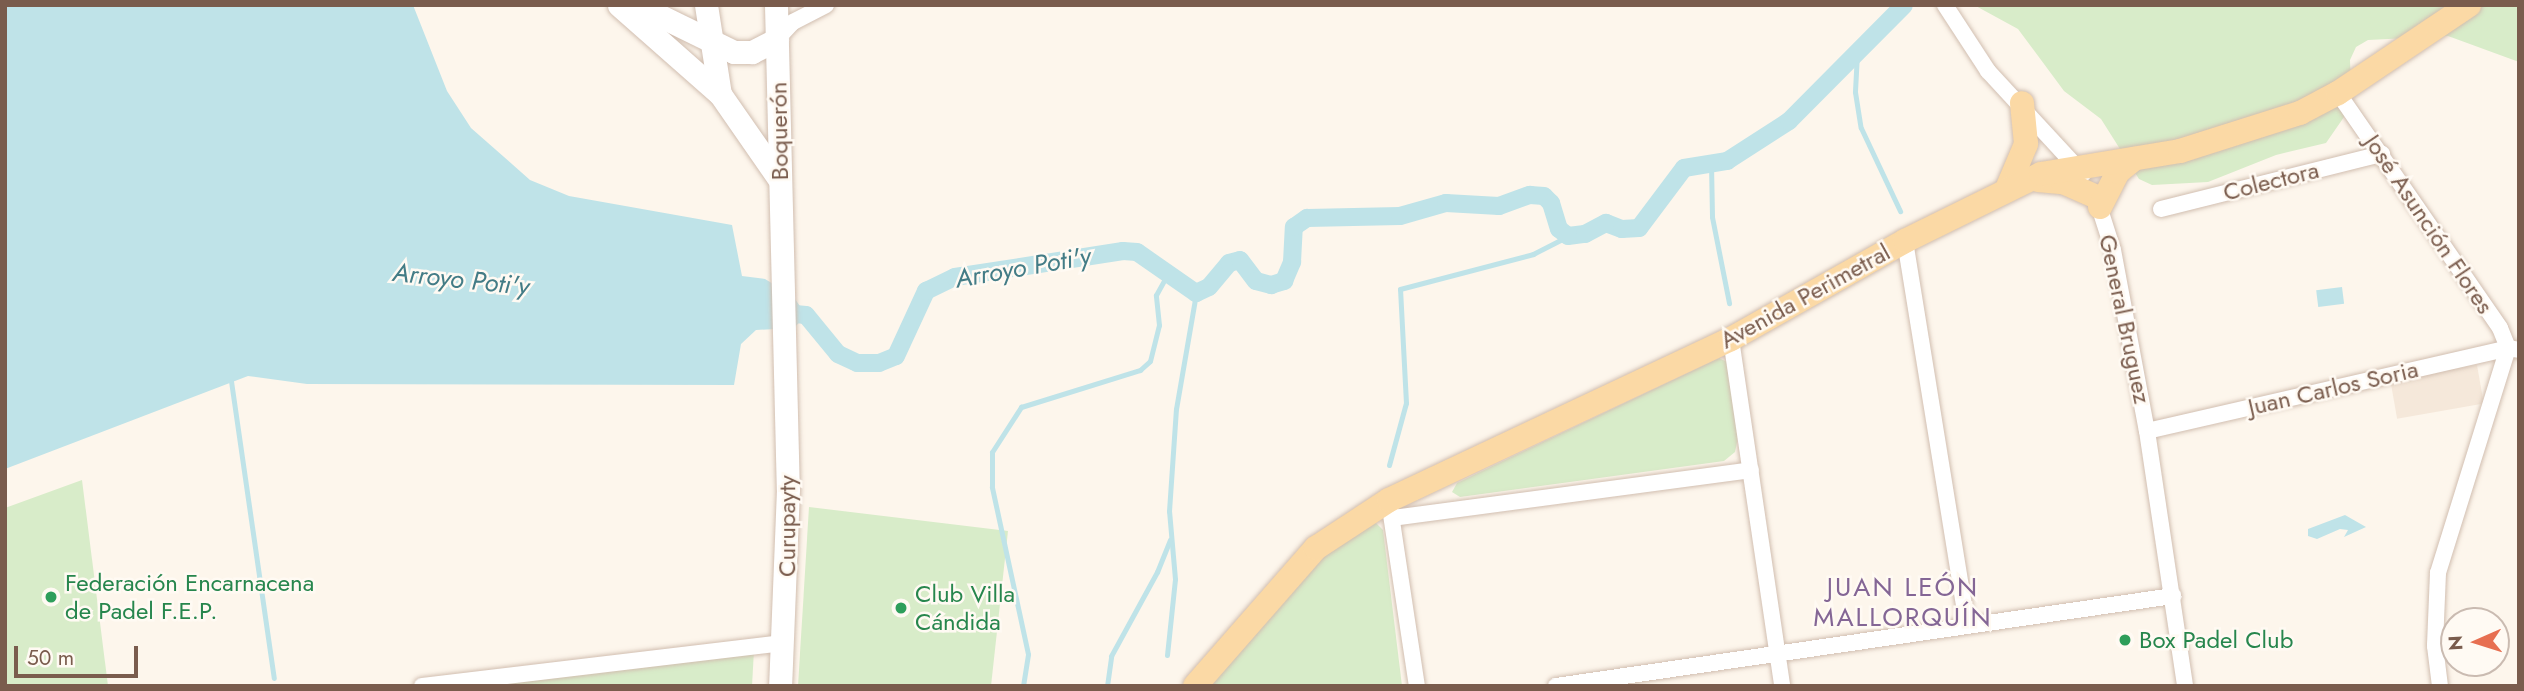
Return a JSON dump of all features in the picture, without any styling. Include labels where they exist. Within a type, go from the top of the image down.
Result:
[{"type":"main road","name":"Avenida Perimetral","points":[[1195,686],[1316,548],[1731,339],[1905,241],[2015,185],[2076,165],[2134,159],[2232,137],[2338,93],[2469,5]]},
{"type":"main road","points":[[2022,103],[2025,144],[2015,185],[2063,181],[2098,202],[2118,172],[2134,159]]},
{"type":"street","points":[[706,5],[709,42],[720,94]]},
{"type":"street","name":"Boquerón","points":[[776,5],[784,366]]},
{"type":"street","points":[[636,6],[734,52],[752,52],[778,39],[793,22],[825,5]]},
{"type":"street","name":"General Bruguez","points":[[1945,5],[1987,71],[2022,103],[2076,165],[2098,202],[2147,431],[2185,686]]},
{"type":"street","points":[[636,6],[720,94],[780,180]]},
{"type":"street","name":"José Asunción Flores","points":[[2338,93],[2513,349]]},
{"type":"street","name":"Colectora","points":[[2161,209],[2382,154]]},
{"type":"street","points":[[1905,241],[1967,624]]},
{"type":"street","points":[[1731,339],[1782,686]]},
{"type":"street","points":[[2440,686],[2435,646],[2438,573],[2513,349]]},
{"type":"street","name":"Juan Carlos Soria","points":[[2147,431],[2513,349]]},
{"type":"street","name":"Curupayty","points":[[780,686],[788,552],[784,366]]},
{"type":"street","points":[[1417,686],[1390,509],[1751,470]]},
{"type":"street","points":[[1556,686],[2173,596]]},
{"type":"street","points":[[422,686],[783,643]]},
{"type":"shaded area","points":[[2477,365],[2484,403],[2397,419],[2390,380]]},
{"type":"green space","points":[[1974,5],[2519,5],[2519,62],[2448,36],[2368,40],[2356,47],[2350,60],[2351,87],[2344,117],[2326,143],[2276,155],[2208,182],[2152,185],[2139,179],[2101,119],[2064,91],[2018,29]]},
{"type":"green space","points":[[1719,358],[1727,362],[1738,438],[1735,452],[1724,461],[1460,497],[1452,492],[1457,483]]},
{"type":"green space","name":"Federación Encarnacena de Padel F.E.P.","points":[[82,480],[108,686],[5,686],[5,508]]},
{"type":"green space","name":"Club Villa Cándida","points":[[809,507],[1008,531],[991,686],[798,686]]},
{"type":"green space","points":[[1375,522],[1383,530],[1402,686],[1210,686],[1321,556]]},
{"type":"green space","points":[[754,650],[752,686],[433,686]]},
{"type":"water","points":[[5,5],[413,5],[447,91],[471,128],[530,180],[569,196],[732,225],[742,276],[765,279],[793,296],[806,315],[794,328],[756,330],[741,344],[734,385],[307,384],[248,376],[5,469]]},
{"type":"water","points":[[2342,287],[2344,304],[2318,307],[2316,290]]},
{"type":"water","points":[[2345,515],[2366,527],[2344,537],[2348,530],[2340,529],[2317,539],[2308,536],[2308,529]]},
{"type":"waterway","name":"Arroyo Poti'y","points":[[784,313],[806,315],[838,354],[857,363],[879,363],[896,356],[926,291],[955,277],[1123,251],[1137,252],[1196,293],[1209,287],[1229,263],[1240,260],[1256,281],[1271,285],[1284,281],[1292,262],[1294,227],[1307,218],[1400,216],[1446,203],[1499,206],[1530,195],[1544,196],[1551,203],[1559,229],[1568,236],[1585,234],[1606,223],[1622,229],[1639,228],[1684,168],[1727,161],[1789,121],[1904,5]]},
{"type":"waterway","points":[[1857,53],[1855,92],[1861,128],[1900,211]]},
{"type":"waterway","points":[[1711,164],[1712,217],[1729,303]]},
{"type":"waterway","points":[[1389,465],[1406,403],[1400,289],[1533,254],[1568,236]]},
{"type":"waterway","points":[[1023,686],[1028,654],[992,487],[992,452],[1021,407],[1140,370],[1150,361],[1159,325],[1156,295],[1167,275]]},
{"type":"waterway","points":[[1167,655],[1175,579],[1169,511],[1176,409],[1196,293]]},
{"type":"waterway","points":[[231,381],[274,678]]},
{"type":"waterway","points":[[1107,686],[1111,656],[1157,572],[1170,539]]},
{"type":"place","name":"Federación Encarnacena de Padel F.E.P.","points":[[51,597]]},
{"type":"place","name":"Club Villa Cándida","points":[[901,608]]},
{"type":"place","name":"Box Padel Club","points":[[2125,640]]},
{"type":"district","name":"JUAN LEÓN MALLORQUÍN","points":[[1903,603]]}]
